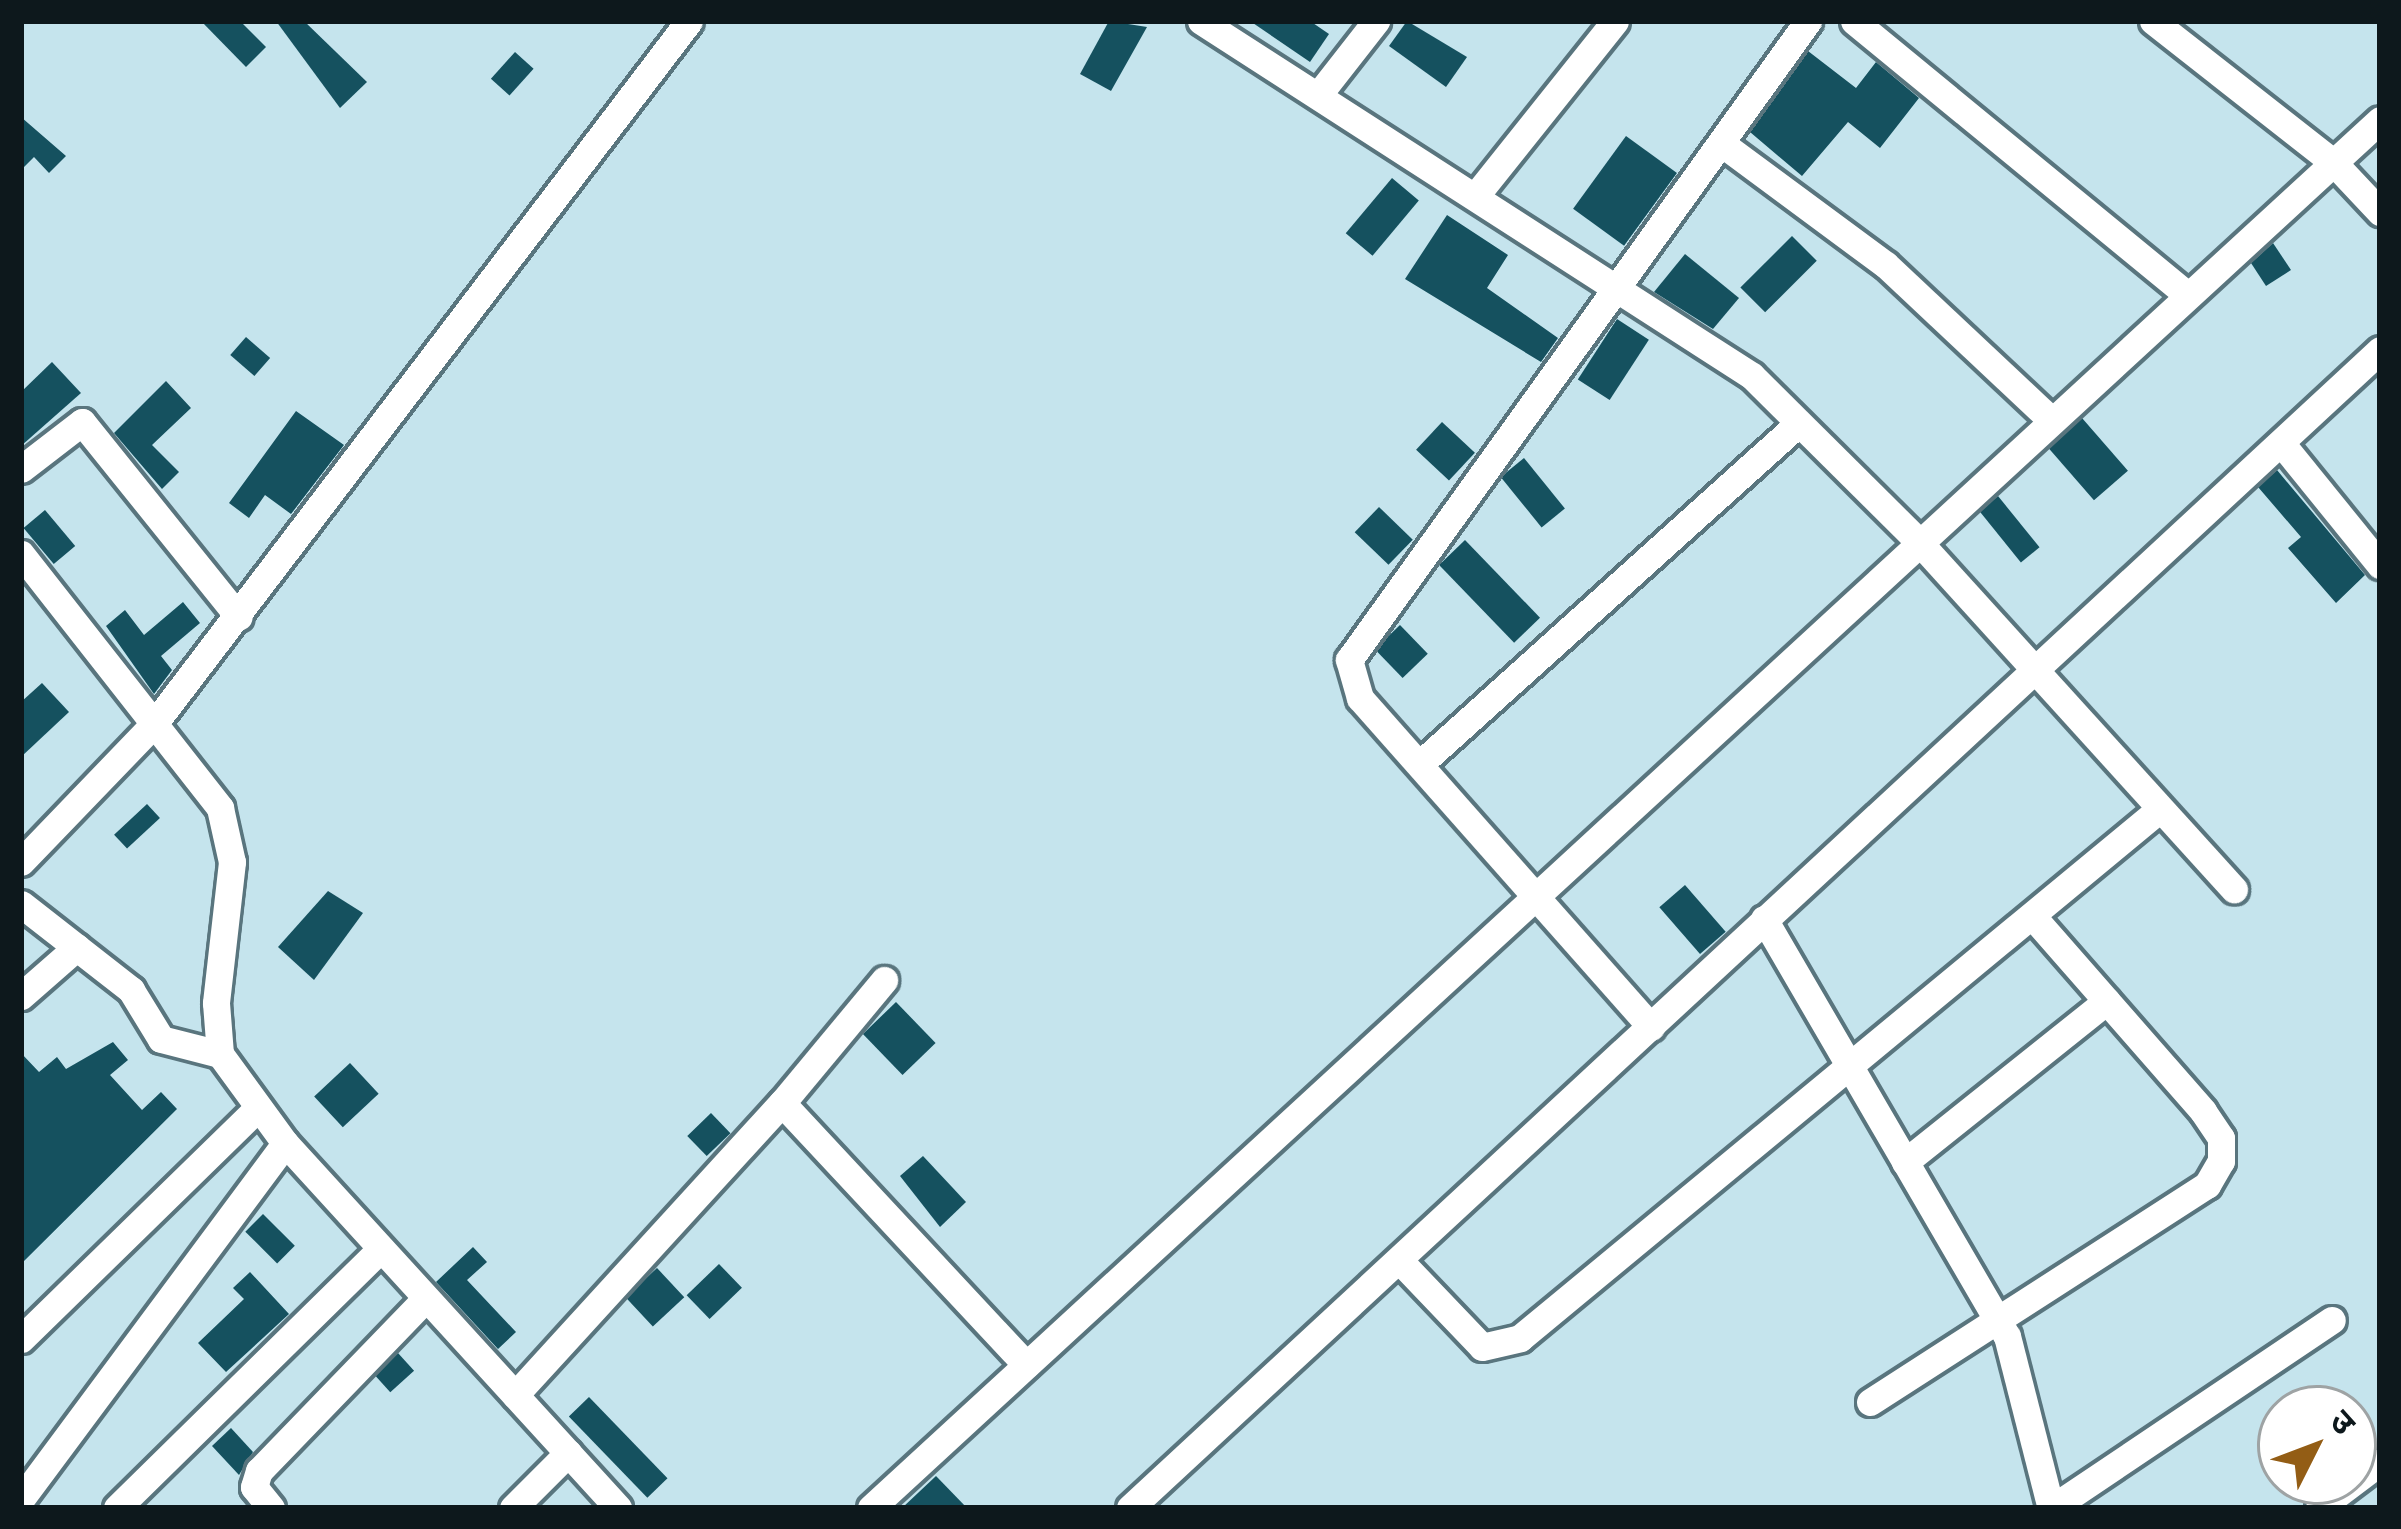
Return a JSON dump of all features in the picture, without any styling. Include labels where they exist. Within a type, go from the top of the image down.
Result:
[{"type":"street","points":[[21,862],[154,724],[689,21]]},
{"type":"street","points":[[1201,21],[1477,194],[1752,376],[1919,542],[2234,890]]},
{"type":"street","points":[[1319,94],[1376,21]]},
{"type":"street","points":[[1477,194],[1615,21]]},
{"type":"street","points":[[1651,1027],[1537,892],[1360,698],[1349,661],[1808,21]]},
{"type":"street","points":[[1854,21],[2187,295]]},
{"type":"street","points":[[2153,21],[2333,162],[2380,212]]},
{"type":"street","points":[[871,1508],[2380,120]]},
{"type":"street","points":[[1720,143],[1886,265],[2051,420]]},
{"type":"street","points":[[1130,1508],[2380,350]]},
{"type":"street","points":[[21,470],[82,422],[238,617]]},
{"type":"street","points":[[1421,763],[1799,423]]},
{"type":"street","points":[[2282,444],[2380,566]]},
{"type":"street","points":[[21,554],[220,808],[232,862],[216,1003],[220,1054],[256,1110],[618,1508]]},
{"type":"street","points":[[1399,1260],[1468,1337],[1499,1348],[1848,1070],[2161,808]]},
{"type":"street","points":[[21,904],[131,990],[161,1039],[220,1054]]},
{"type":"street","points":[[1870,1402],[2207,1185],[2221,1161],[2221,1138],[2204,1111],[2032,916]]},
{"type":"street","points":[[1764,919],[1848,1070],[1999,1321],[2051,1508],[2332,1320]]},
{"type":"street","points":[[21,996],[77,947]]},
{"type":"street","points":[[515,1395],[782,1103],[884,980]]},
{"type":"street","points":[[1905,1162],[2107,1001]]},
{"type":"street","points":[[782,1103],[1026,1365]]},
{"type":"street","points":[[21,1339],[256,1110]]},
{"type":"street","points":[[21,1499],[285,1143]]},
{"type":"street","points":[[117,1508],[381,1249]]},
{"type":"street","points":[[271,1508],[254,1486],[259,1472],[426,1298]]},
{"type":"street","points":[[514,1508],[568,1453]]},
{"type":"street","points":[[2319,1508],[2380,1462]]},
{"type":"building","points":[[201,21],[240,21],[266,47],[246,67]]},
{"type":"building","points":[[276,21],[304,21],[367,82],[340,108]]},
{"type":"building","points":[[1109,21],[1147,27],[1111,91],[1080,74]]},
{"type":"building","points":[[1250,21],[1310,21],[1329,34],[1310,62]]},
{"type":"building","points":[[1407,21],[1467,57],[1446,87],[1389,46]]},
{"type":"building","points":[[1808,51],[1856,88],[1876,62],[1919,98],[1880,148],[1848,122],[1802,176],[1750,132]]},
{"type":"building","points":[[515,52],[534,69],[509,95],[491,79]]},
{"type":"building","points":[[21,117],[66,156],[49,173],[34,157],[21,170]]},
{"type":"building","points":[[1626,136],[1677,173],[1624,246],[1573,209]]},
{"type":"building","points":[[1392,178],[1419,200],[1373,256],[1346,233]]},
{"type":"building","points":[[1447,215],[1508,255],[1487,288],[1558,338],[1541,362],[1405,279]]},
{"type":"building","points":[[1792,236],[1817,261],[1765,312],[1740,288]]},
{"type":"building","points":[[2273,243],[2291,270],[2266,286],[2251,263]]},
{"type":"building","points":[[1685,254],[1739,298],[1713,329],[1654,292]]},
{"type":"building","points":[[1617,319],[1649,340],[1610,400],[1578,379]]},
{"type":"building","points":[[246,337],[270,358],[254,376],[230,355]]},
{"type":"building","points":[[52,362],[81,393],[21,446],[21,392]]},
{"type":"building","points":[[166,381],[191,408],[152,445],[179,472],[162,489],[114,433]]},
{"type":"building","points":[[296,411],[344,445],[291,514],[265,495],[249,518],[229,503]]},
{"type":"building","points":[[2082,418],[2128,471],[2094,500],[2048,448]]},
{"type":"building","points":[[1442,422],[1475,453],[1449,480],[1416,450]]},
{"type":"building","points":[[1524,458],[1565,509],[1542,527],[1501,477]]},
{"type":"building","points":[[2277,470],[2365,575],[2336,603],[2288,548],[2301,537],[2258,487]]},
{"type":"building","points":[[1998,496],[2040,547],[2021,562],[1979,511]]},
{"type":"building","points":[[1379,507],[1413,540],[1388,565],[1355,532]]},
{"type":"building","points":[[45,510],[75,546],[54,564],[24,528]]},
{"type":"building","points":[[1465,540],[1540,618],[1514,643],[1439,565]]},
{"type":"building","points":[[183,602],[200,623],[161,656],[172,670],[154,694],[106,626],[125,610],[144,635]]},
{"type":"building","points":[[1400,625],[1428,654],[1403,678],[1375,649]]},
{"type":"building","points":[[42,683],[69,712],[21,757],[21,702]]},
{"type":"building","points":[[147,804],[160,818],[127,849],[114,835]]},
{"type":"building","points":[[1685,885],[1726,932],[1700,954],[1659,907]]},
{"type":"building","points":[[328,891],[363,913],[314,980],[278,947]]},
{"type":"building","points":[[896,1002],[936,1043],[903,1075],[863,1034]]},
{"type":"building","points":[[113,1042],[128,1060],[110,1075],[142,1110],[161,1092],[177,1109],[21,1264],[21,1053],[39,1072],[57,1057],[66,1069]]},
{"type":"building","points":[[350,1063],[379,1094],[343,1127],[314,1096]]},
{"type":"building","points":[[711,1113],[730,1133],[707,1156],[687,1136]]},
{"type":"building","points":[[923,1156],[966,1202],[940,1227],[900,1176]]},
{"type":"building","points":[[263,1214],[295,1246],[277,1263],[245,1232]]},
{"type":"building","points":[[473,1247],[487,1262],[467,1280],[516,1332],[498,1349],[436,1282]]},
{"type":"building","points":[[719,1264],[742,1288],[710,1319],[687,1295]]},
{"type":"building","points":[[657,1268],[684,1297],[653,1327],[626,1297]]},
{"type":"building","points":[[250,1272],[289,1314],[226,1372],[198,1343],[244,1299],[233,1288]]},
{"type":"building","points":[[398,1353],[414,1371],[390,1392],[374,1374]]},
{"type":"building","points":[[589,1397],[667,1478],[647,1498],[569,1416]]},
{"type":"building","points":[[231,1428],[253,1452],[239,1475],[212,1446]]},
{"type":"building","points":[[936,1476],[967,1508],[902,1508]]}]
